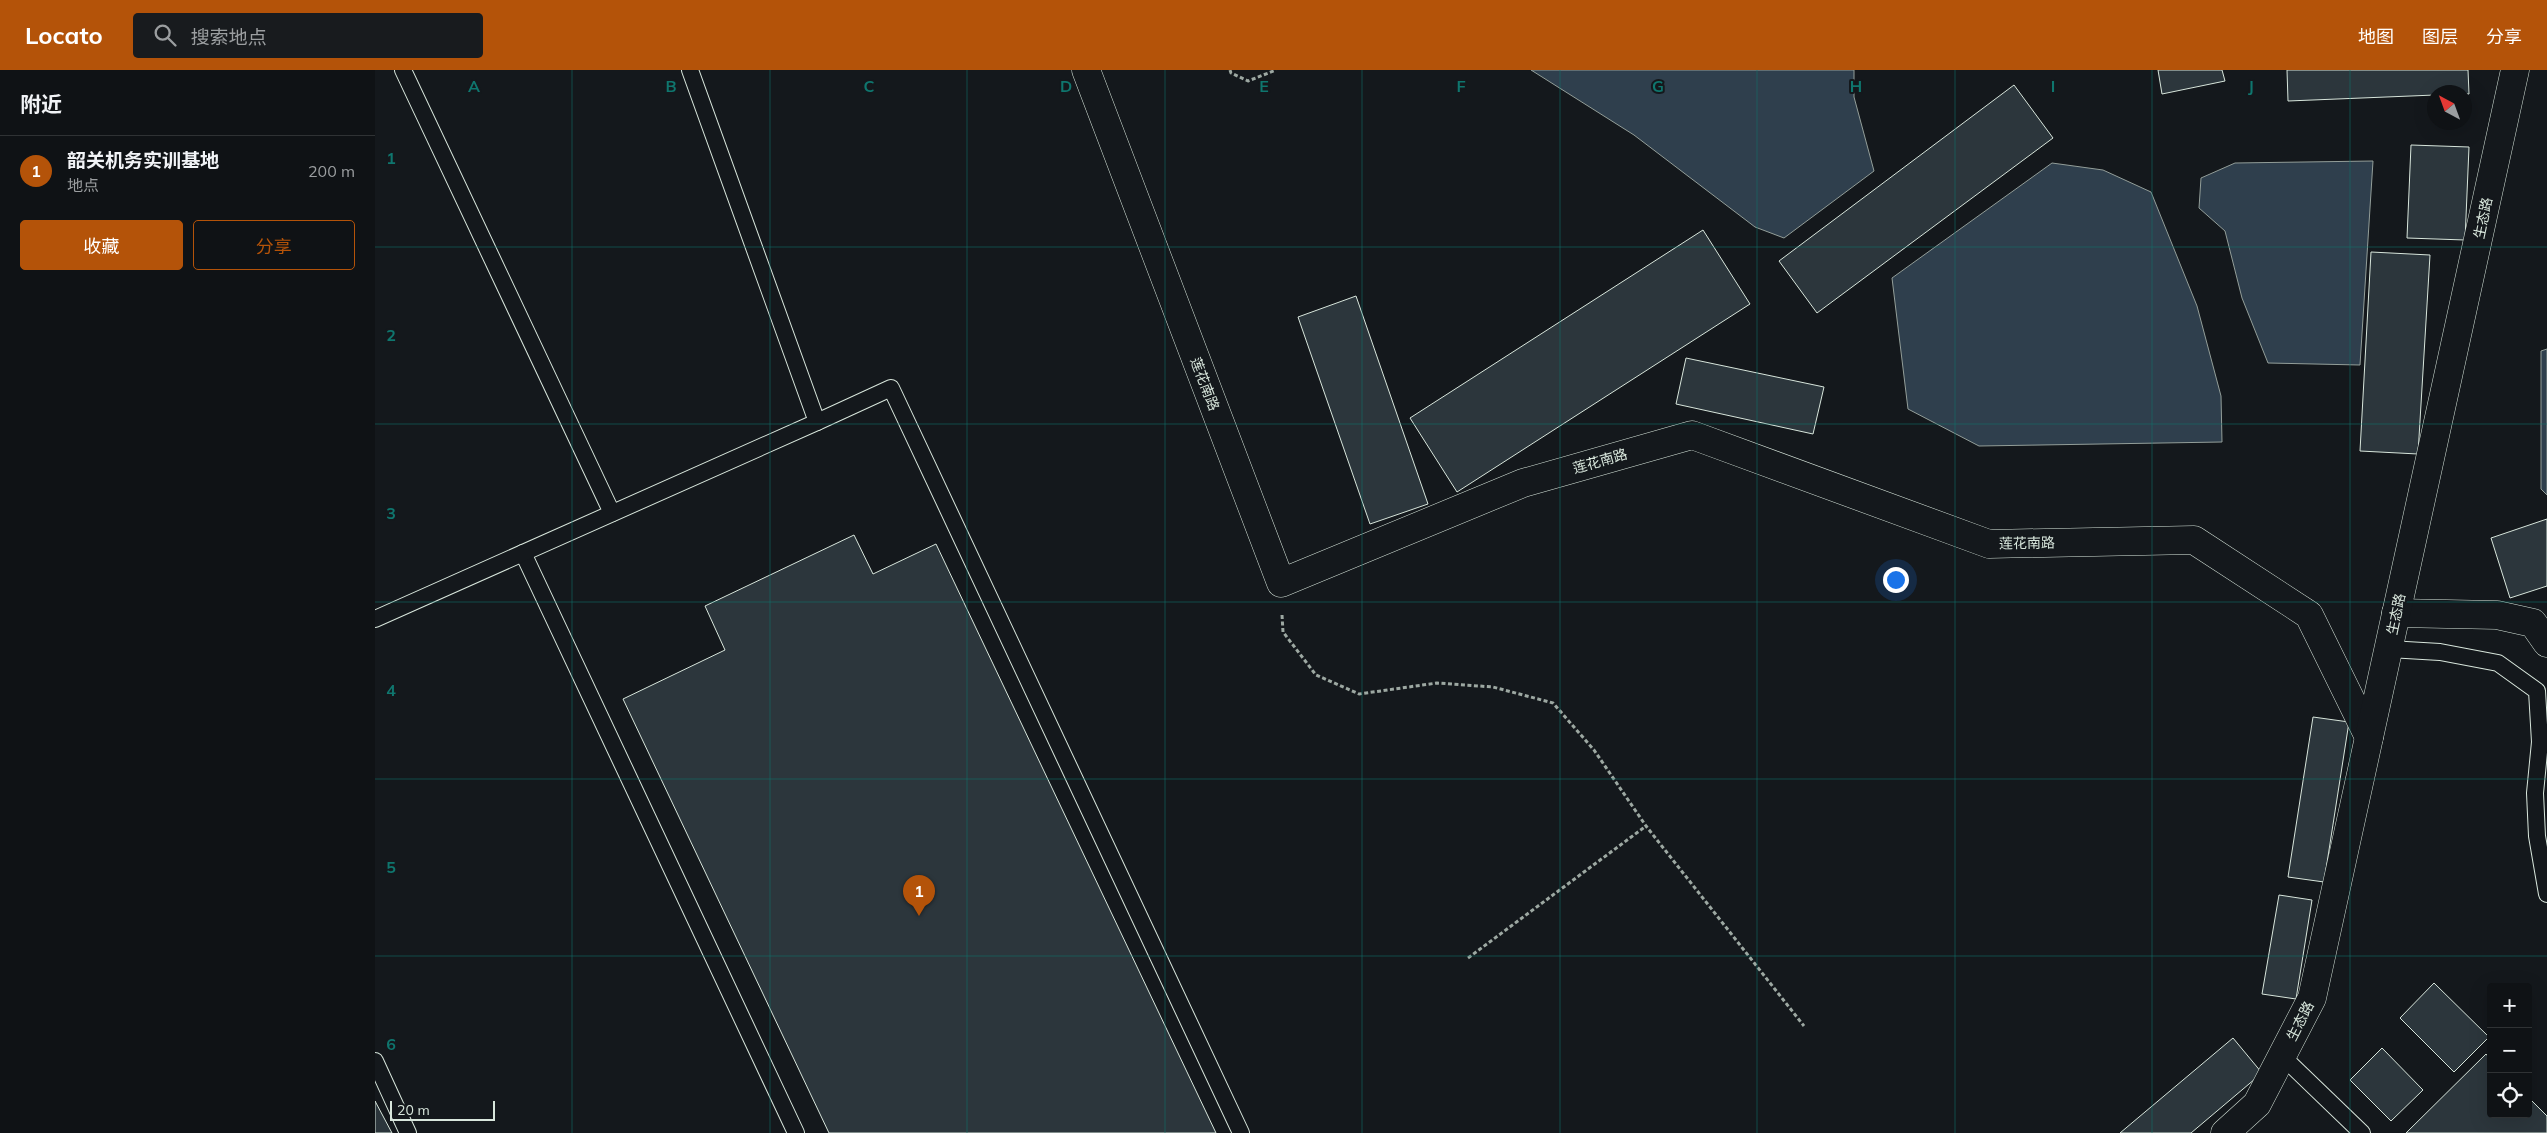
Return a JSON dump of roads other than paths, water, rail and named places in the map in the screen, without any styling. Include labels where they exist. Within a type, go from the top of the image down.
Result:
[{"type":"street","name":"莲花南路","points":[[1086,70],[1281,583],[1523,483],[1692,435],[1989,544],[2194,540],[2309,614],[2369,737]]},
{"type":"street","name":"生态路","points":[[2225,1133],[2257,1104],[2312,998],[2515,70]]},
{"type":"street","points":[[2396,613],[2497,615],[2533,623],[2547,643]]},
{"type":"lane","points":[[403,70],[612,513]]},
{"type":"lane","points":[[690,70],[817,422]]},
{"type":"lane","points":[[375,619],[891,388],[1241,1133]]},
{"type":"lane","points":[[523,553],[796,1133]]},
{"type":"lane","points":[[2389,649],[2440,652],[2498,663],[2537,691],[2540,742],[2535,793],[2537,836],[2547,894]]},
{"type":"lane","points":[[2282,1056],[2363,1133]]},
{"type":"lane","points":[[375,1061],[408,1133]]},
{"type":"water","points":[[1531,70],[1854,70],[1854,97],[1874,171],[1784,238],[1755,227],[1634,135]]},
{"type":"water","points":[[2373,161],[2360,365],[2268,363],[2242,298],[2225,231],[2199,208],[2201,178],[2235,163]]},
{"type":"water","points":[[2052,163],[2103,170],[2151,192],[2197,306],[2221,396],[2222,442],[1979,446],[1908,409],[1892,278]]},
{"type":"water","points":[[2547,349],[2547,495],[2541,489],[2541,351]]},
{"type":"place","name":"韶关机务实训基地","points":[[919,916]]}]
